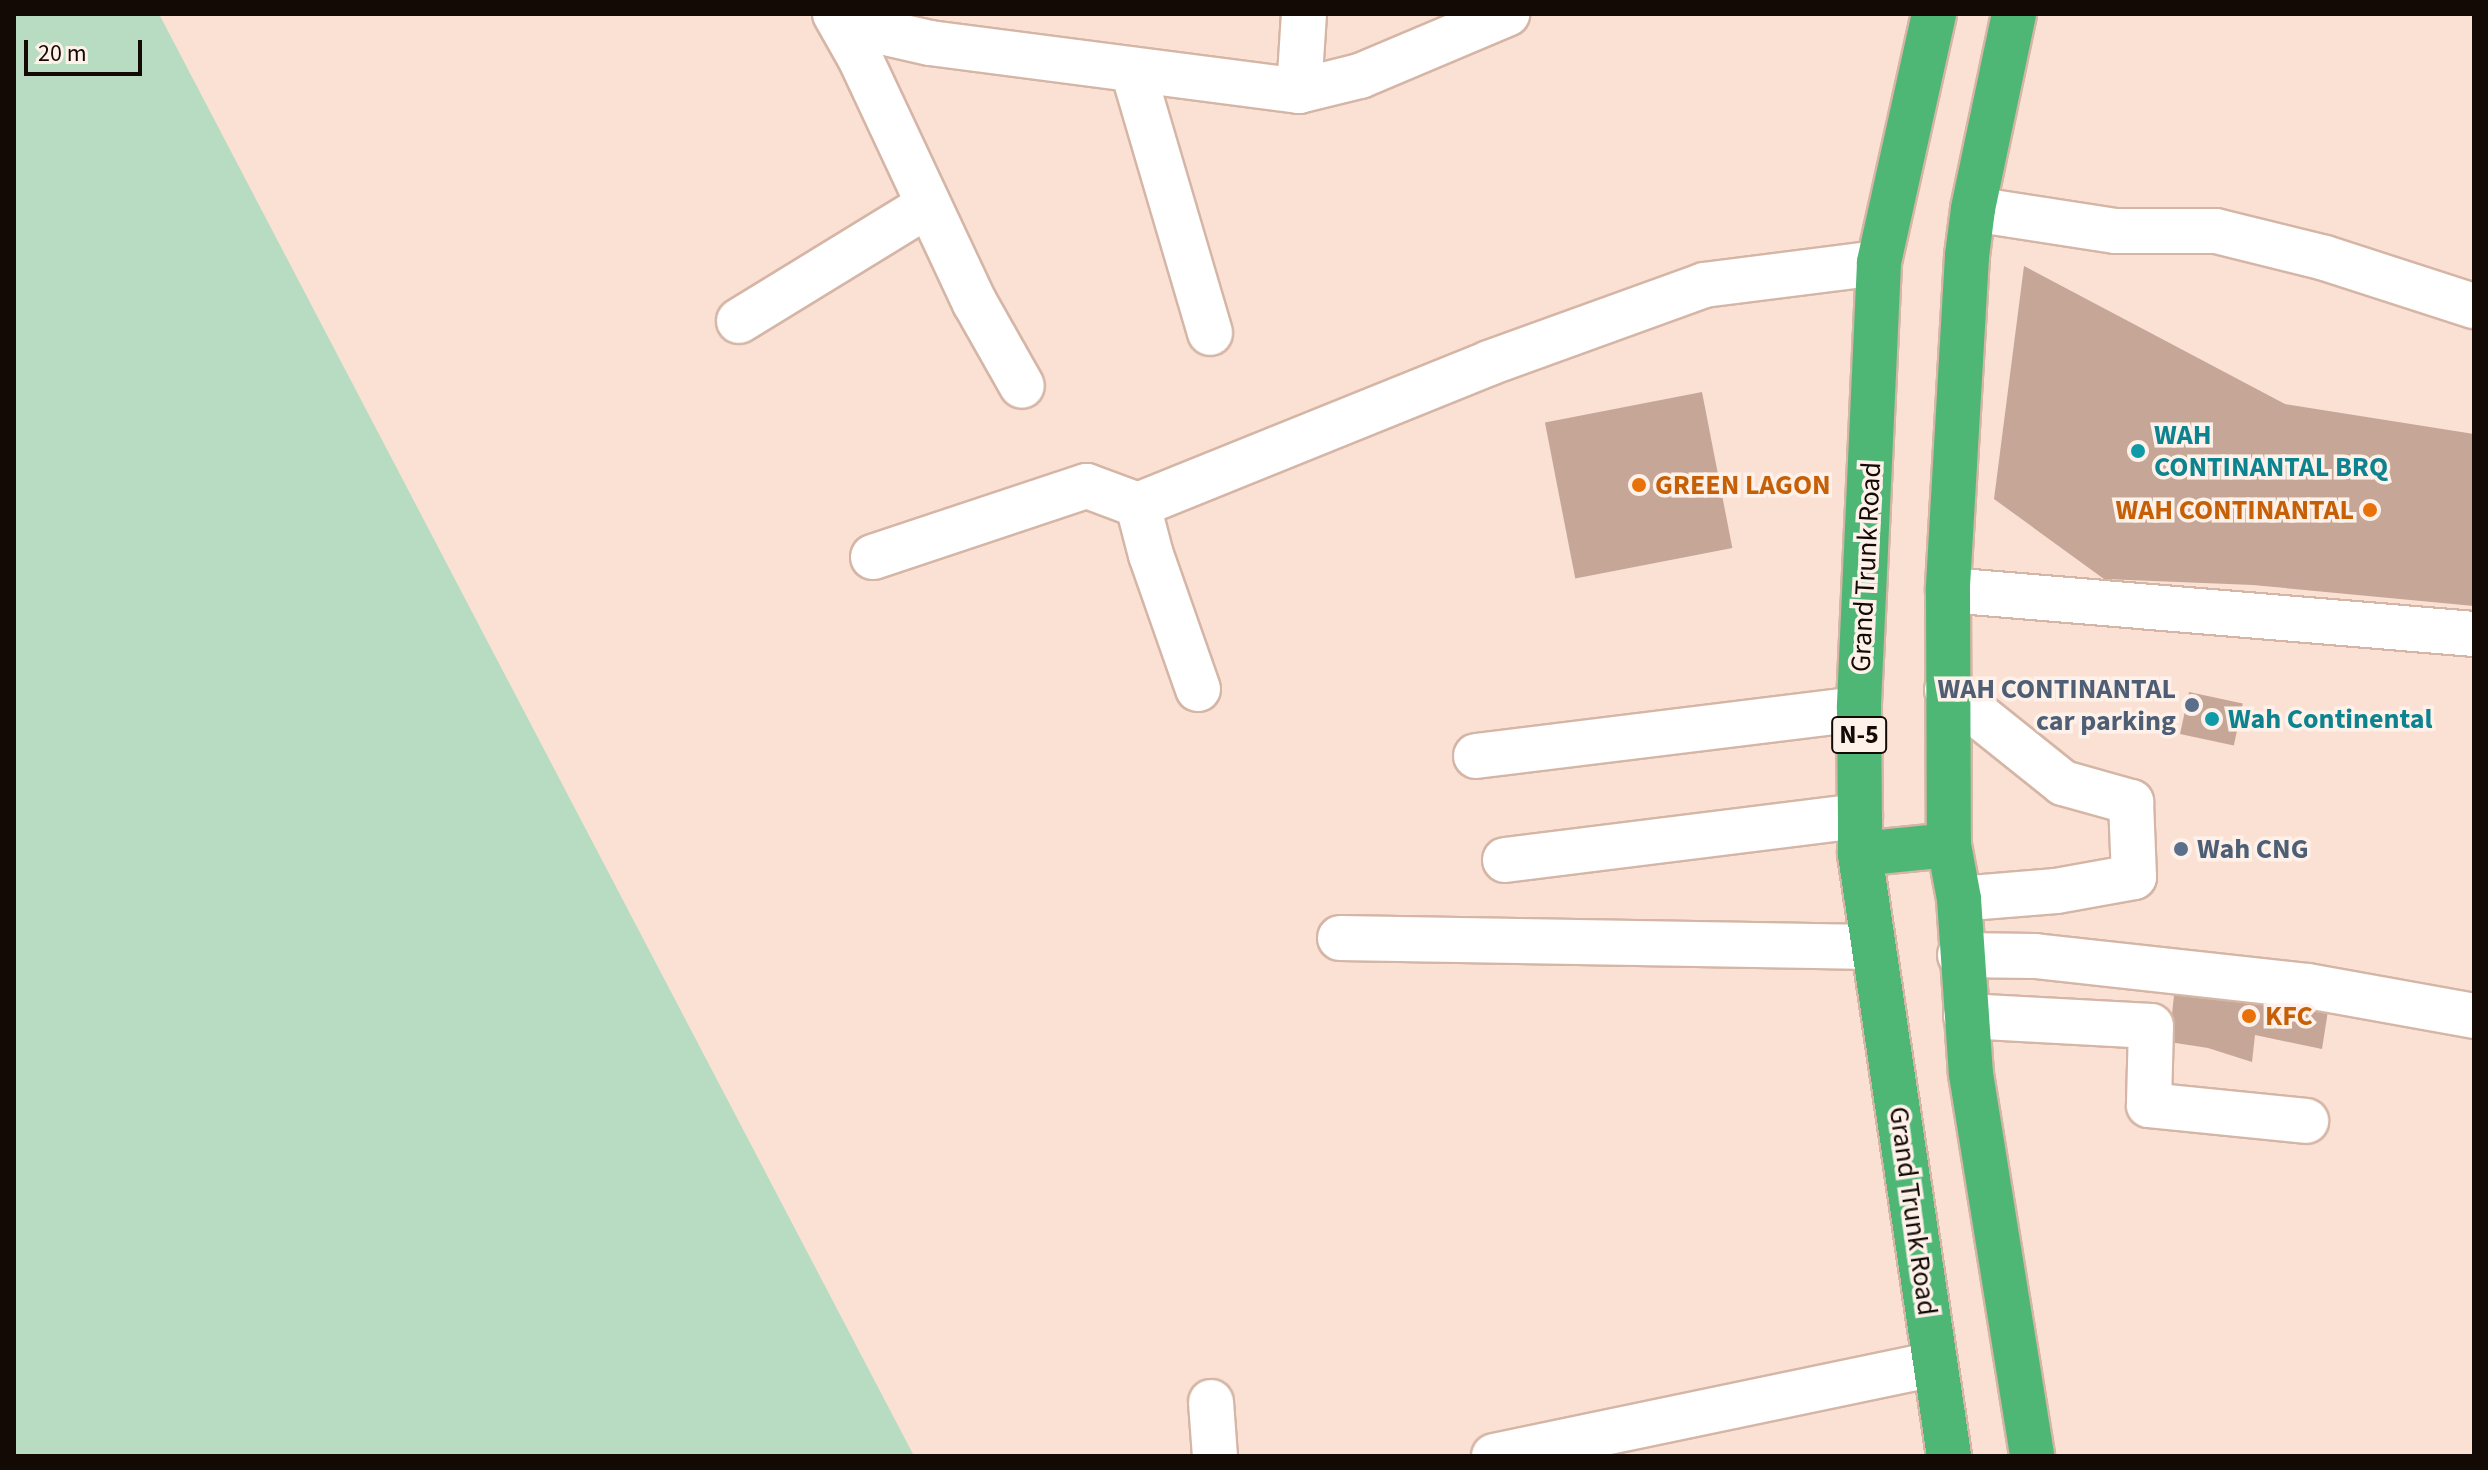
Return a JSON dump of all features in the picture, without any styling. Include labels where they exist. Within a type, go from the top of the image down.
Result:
[{"type":"highway","name":"Grand Trunk Road","points":[[1934,14],[1879,263],[1859,709],[1860,835],[1873,947],[1949,1456]]},
{"type":"highway","points":[[2014,14],[1973,209],[1958,391],[1948,590],[1947,690],[1949,845],[1959,899],[1960,955],[1971,1074],[2032,1456]]},
{"type":"highway","points":[[1860,835],[1949,845]]},
{"type":"street","points":[[836,14],[886,33],[940,29],[1133,71],[1299,91],[1360,76],[1507,14]]},
{"type":"street","points":[[836,14],[860,58],[975,303],[1022,386]]},
{"type":"street","points":[[1299,91],[1304,14]]},
{"type":"street","points":[[1133,71],[1210,333]]},
{"type":"street","points":[[739,321],[928,205]]},
{"type":"street","points":[[1973,209],[2115,231],[2216,231],[2339,262],[2474,306]]},
{"type":"street","points":[[873,557],[1087,486],[1138,505],[1489,363],[1704,285],[1879,263]]},
{"type":"street","points":[[1138,505],[1151,555],[1198,689]]},
{"type":"street","points":[[1948,590],[2474,634]]},
{"type":"street","points":[[1947,690],[2063,783],[2131,802],[2134,877],[2056,891],[1959,899]]},
{"type":"street","points":[[1476,756],[1859,709]]},
{"type":"street","points":[[1505,860],[1860,835]]},
{"type":"street","points":[[1340,938],[1873,947]]},
{"type":"street","points":[[1960,955],[2035,956],[2308,986],[2474,1016]]},
{"type":"street","points":[[1966,1016],[2151,1026],[2149,1105],[2306,1121]]},
{"type":"street","points":[[1494,1456],[1935,1364]]},
{"type":"street","points":[[1211,1402],[1215,1456]]},
{"type":"green space","points":[[14,14],[159,14],[914,1456],[14,1456]]},
{"type":"building","name":"WAH CONTINANTAL BRQ","points":[[2024,266],[2285,404],[2474,434],[2474,606],[2253,585],[2104,579],[1994,499]]},
{"type":"building","name":"GREEN LAGON","points":[[1702,392],[1732,548],[1575,579],[1545,423]]},
{"type":"building","name":"Wah Continental","points":[[2189,692],[2243,703],[2234,745],[2180,734]]},
{"type":"building","name":"KFC","points":[[2175,986],[2330,998],[2322,1049],[2255,1035],[2252,1062],[2208,1048],[2169,1042]]},
{"type":"place","name":"WAH CONTINANTAL BRQ","points":[[2138,451]]},
{"type":"place","name":"GREEN LAGON","points":[[1639,485]]},
{"type":"place","name":"WAH CONTINANTAL","points":[[2370,510]]},
{"type":"place","name":"WAH CONTINANTAL car parking","points":[[2192,705]]},
{"type":"place","name":"Wah Continental","points":[[2212,719]]},
{"type":"place","name":"Wah CNG","points":[[2181,849]]},
{"type":"place","name":"KFC","points":[[2249,1016]]}]
